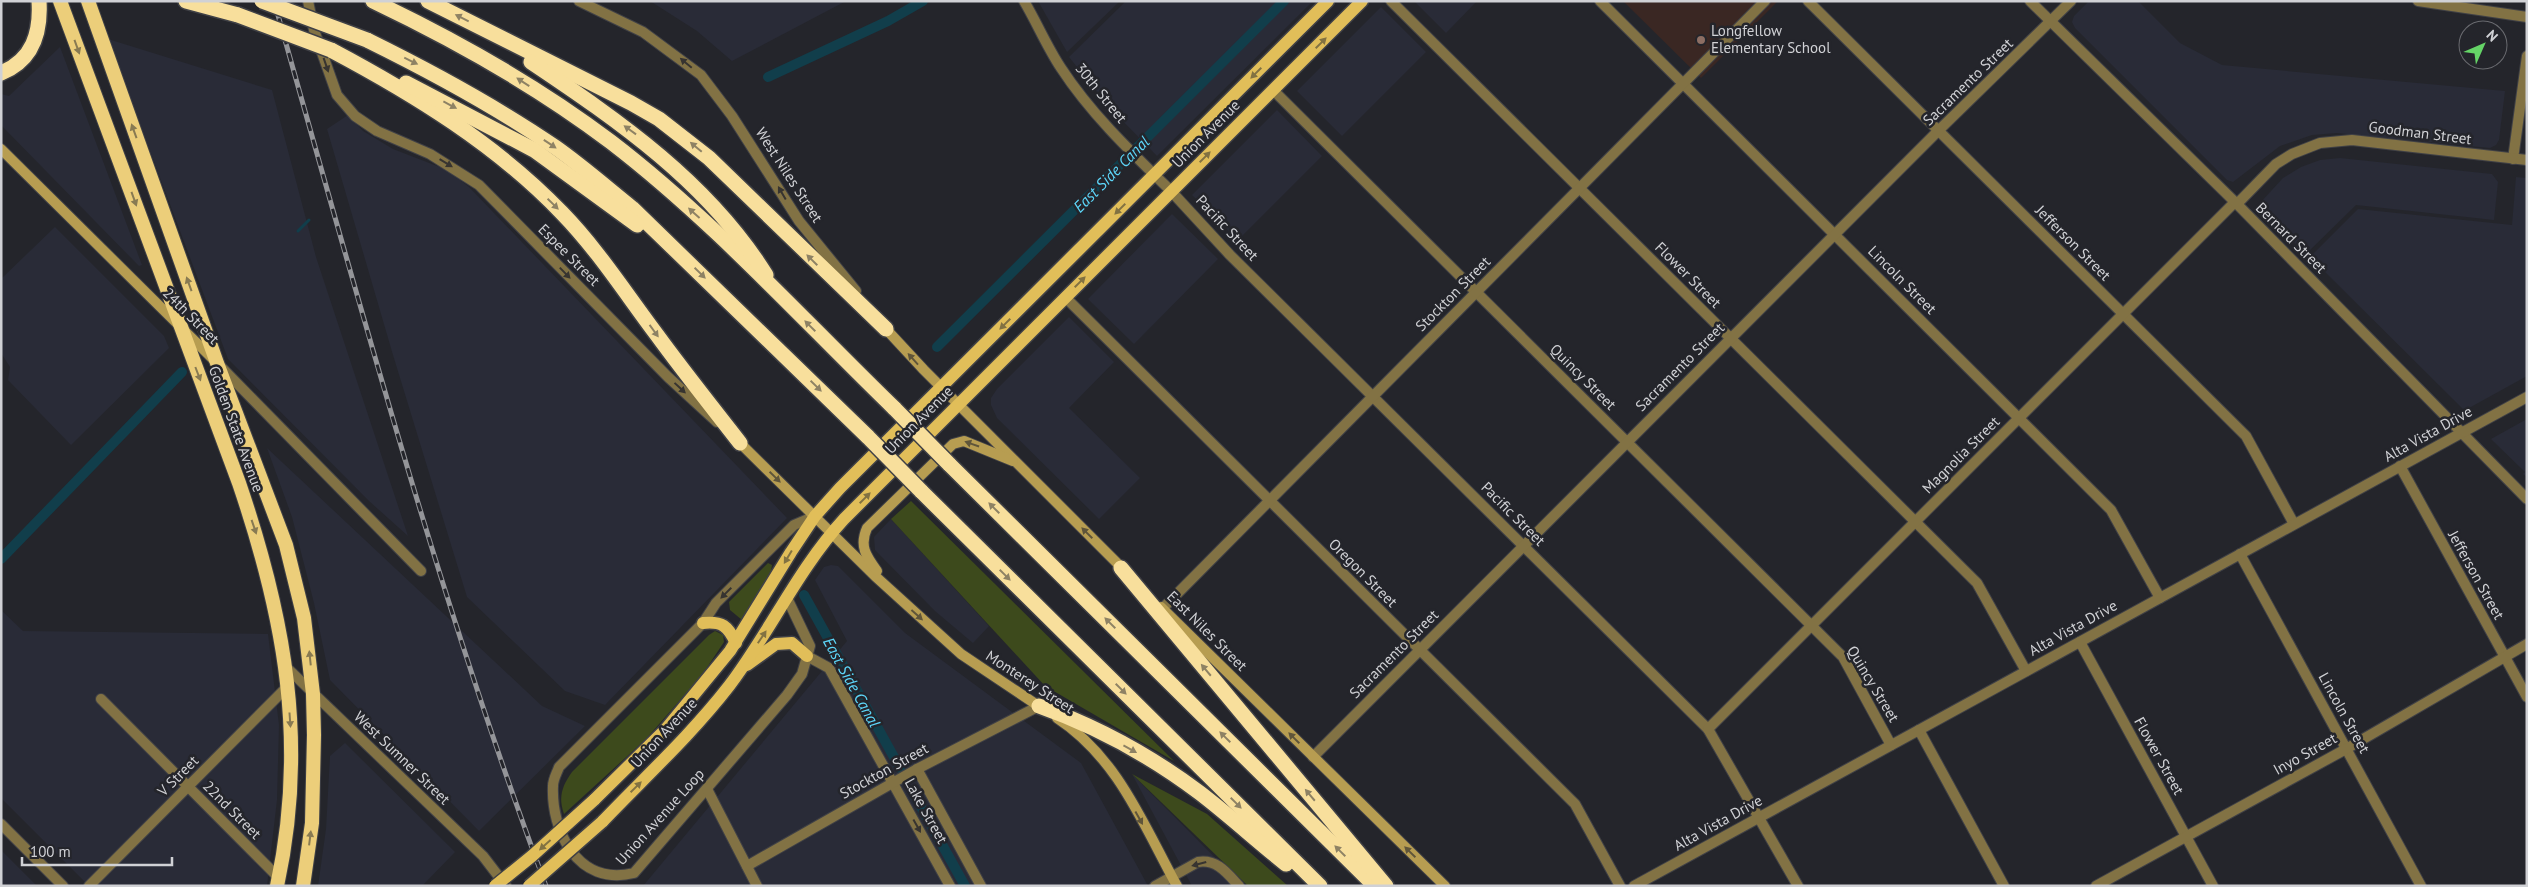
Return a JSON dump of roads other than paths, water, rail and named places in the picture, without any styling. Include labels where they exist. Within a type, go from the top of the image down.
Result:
[{"type":"highway","points":[[1,73],[18,64],[33,45],[40,19],[39,1]]},
{"type":"highway","name":"Golden State Avenue","points":[[60,1],[182,328],[260,546],[277,613],[288,686],[292,782],[278,882]]},
{"type":"highway","name":"Golden State Avenue","points":[[88,1],[217,363],[286,545],[304,618],[314,694],[312,823],[304,885]]},
{"type":"highway","points":[[186,1],[238,15],[331,50],[534,150],[685,259]]},
{"type":"highway","points":[[262,1],[367,40],[472,95],[556,148],[632,208],[868,437],[1320,886]]},
{"type":"highway","points":[[373,1],[446,36],[503,69],[573,115],[653,176],[779,295],[895,409],[1375,886]]},
{"type":"highway","points":[[428,1],[632,103],[684,138],[728,176],[886,329]]},
{"type":"highway","points":[[483,29],[639,137],[676,170],[713,206],[751,250],[779,295]]},
{"type":"highway","points":[[374,70],[492,151],[530,181],[563,214],[601,258],[657,336],[740,443]]},
{"type":"highway","points":[[1121,568],[1386,886]]},
{"type":"highway","points":[[1039,706],[1077,720],[1162,766],[1201,794],[1313,886]]},
{"type":"main road","name":"Union Avenue","points":[[529,886],[602,822],[668,756],[739,671],[803,570],[831,533],[950,395],[1154,175],[1328,1]]},
{"type":"main road","name":"Union Avenue","points":[[500,881],[594,800],[665,730],[736,642],[815,516],[840,488],[1065,297],[1362,1]]},
{"type":"main road","name":"24th Street","points":[[1,149],[217,363]]},
{"type":"main road","name":"West Niles Street","points":[[886,329],[950,395]]},
{"type":"main road","name":"East Niles Street","points":[[950,395],[1121,568],[1445,886]]},
{"type":"main road","points":[[893,592],[863,549],[862,538],[867,528],[953,444],[964,441],[1017,462]]},
{"type":"main road","name":"Espee Street","points":[[740,443],[831,533]]},
{"type":"main road","name":"Monterey Street","points":[[831,533],[961,654],[1070,727],[1101,755],[1119,782],[1174,881]]},
{"type":"main road","points":[[703,623],[723,624],[730,629],[736,642]]},
{"type":"main road","points":[[739,671],[776,644],[792,642],[807,656]]},
{"type":"street","name":"Espee Street","points":[[308,1],[314,30],[338,95],[355,116],[377,131],[430,154],[479,185],[668,377],[740,443]]},
{"type":"street","name":"West Niles Street","points":[[579,1],[643,32],[701,76],[732,116],[799,221],[886,329]]},
{"type":"street","name":"30th Street","points":[[1024,1],[1061,68],[1122,143],[1170,191]]},
{"type":"street","name":"Flower Street","points":[[1390,1],[1977,583],[2026,671]]},
{"type":"street","name":"Lincoln Street","points":[[1600,1],[2112,510],[2160,598]]},
{"type":"street","name":"Stockton Street","points":[[1163,608],[1765,1]]},
{"type":"street","name":"Jefferson Street","points":[[1808,1],[2246,436],[2294,524]]},
{"type":"street","name":"Bernard Street","points":[[2030,1],[2236,203],[2527,499]]},
{"type":"street","name":"Sacramento Street","points":[[1313,757],[1938,131],[2071,1]]},
{"type":"street","points":[[2418,1],[2527,17]]},
{"type":"street","points":[[2513,159],[2527,56]]},
{"type":"street","name":"Quincy Street","points":[[1273,90],[1843,656],[1891,745]]},
{"type":"street","name":"Goodman Street","points":[[2310,146],[2337,140],[2352,140],[2527,160]]},
{"type":"street","name":"Magnolia Street","points":[[1708,729],[2123,314],[2276,164],[2289,155],[2310,146]]},
{"type":"street","name":"Pacific Street","points":[[1170,191],[1230,254],[1708,729],[1798,886]]},
{"type":"street","name":"Oregon Street","points":[[1065,297],[1575,804],[1620,886]]},
{"type":"street","name":"24th Street","points":[[217,363],[421,571]]},
{"type":"street","name":"Alta Vista Drive","points":[[1634,886],[2527,396]]},
{"type":"street","name":"Jefferson Street","points":[[2400,466],[2527,698]]},
{"type":"street","name":"Union Avenue","points":[[703,623],[716,603],[794,525],[815,516]]},
{"type":"street","name":"Lincoln Street","points":[[2240,554],[2421,886]]},
{"type":"street","name":"Union Avenue Loop","points":[[703,623],[559,767],[553,784],[555,817],[575,869],[590,880],[605,883],[621,882],[634,873],[787,695],[802,674],[810,646],[787,598]]},
{"type":"street","name":"Flower Street","points":[[2080,642],[2213,886]]},
{"type":"street","name":"Inyo Street","points":[[2096,886],[2346,749],[2527,644]]},
{"type":"street","name":"Lake Street","points":[[807,656],[830,668],[950,886]]},
{"type":"street","name":"West Sumner Street","points":[[284,665],[500,881]]},
{"type":"street","name":"V Street","points":[[89,886],[288,686]]},
{"type":"street","name":"22nd Street","points":[[101,699],[278,882]]},
{"type":"street","name":"Stockton Street","points":[[747,866],[917,769],[1039,706]]},
{"type":"street","name":"Quincy Street","points":[[1919,730],[2004,886]]},
{"type":"street","name":"Lake Street","points":[[917,769],[981,886]]},
{"type":"street","points":[[706,789],[757,886]]},
{"type":"street","points":[[1,824],[63,886]]},
{"type":"street","points":[[1155,886],[1174,881],[1198,862],[1206,861],[1220,866],[1239,886]]},
{"type":"waterway","points":[[768,77],[888,21],[923,1]]},
{"type":"waterway","name":"East Side Canal","points":[[937,347],[1284,1]]},
{"type":"waterway","points":[[298,231],[309,220]]},
{"type":"waterway","points":[[1,559],[182,372]]},
{"type":"waterway","name":"East Side Canal","points":[[804,595],[900,768]]},
{"type":"waterway","name":"East Side Canal","points":[[914,794],[965,886]]},
{"type":"railway","points":[[274,1],[368,335],[435,557],[507,777],[546,886]]},
{"type":"place","name":"Longfellow Elementary School","points":[[1701,40]]}]
